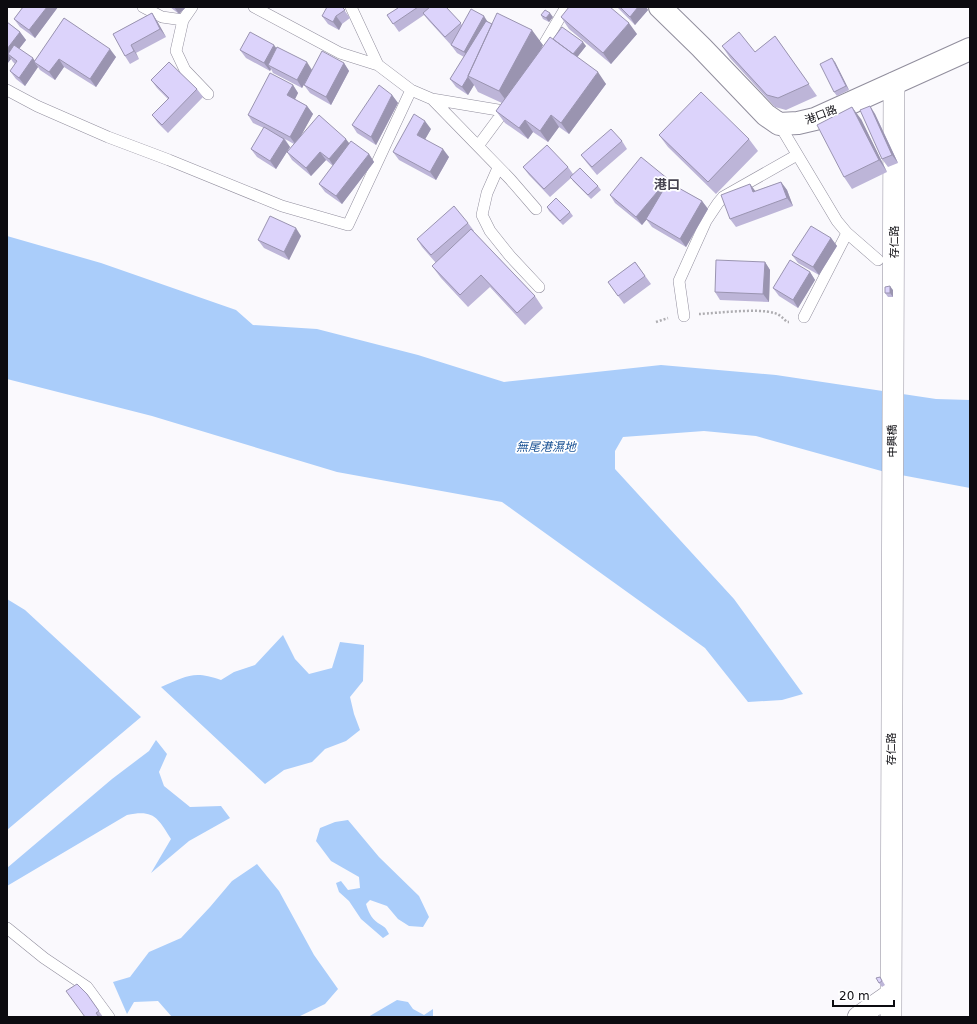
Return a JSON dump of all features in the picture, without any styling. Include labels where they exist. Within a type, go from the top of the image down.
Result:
[{"type":"street","points":[[660,7],[701,47],[766,115],[779,124]]},
{"type":"street","name":"港口路","points":[[779,124],[798,124],[815,119],[970,48]]},
{"type":"street","name":"存仁路","points":[[893,400],[886,264],[894,83]]},
{"type":"street","name":"中興橋","points":[[892,481],[893,400]]},
{"type":"street","name":"存仁路","points":[[891,1017],[892,481]]},
{"type":"street","points":[[858,1017],[891,994]]},
{"type":"lane","points":[[143,7],[162,17],[183,20]]},
{"type":"lane","points":[[192,7],[183,20],[176,51],[185,70],[208,94]]},
{"type":"lane","points":[[254,7],[340,53],[378,65],[411,90],[432,99],[504,111]]},
{"type":"lane","points":[[351,7],[378,65]]},
{"type":"lane","points":[[532,66],[566,7]]},
{"type":"lane","points":[[7,90],[38,106],[108,137],[282,206],[348,225],[411,90]]},
{"type":"lane","points":[[432,99],[536,209]]},
{"type":"lane","points":[[478,146],[514,100]]},
{"type":"lane","points":[[779,124],[828,207],[846,233],[886,264]]},
{"type":"lane","points":[[684,316],[679,281],[706,220],[723,197],[797,155]]},
{"type":"lane","points":[[498,168],[487,193],[482,215],[490,231],[510,256],[539,287]]},
{"type":"lane","points":[[804,317],[846,233]]},
{"type":"lane","points":[[7,928],[44,958],[87,987],[109,1017]]},
{"type":"path","points":[[656,322],[664,319],[684,316],[757,311],[774,313],[782,316],[787,322],[797,322],[804,317]]},
{"type":"water","name":"無尾港濕地","points":[[7,236],[101,263],[236,310],[253,325],[317,329],[418,355],[504,382],[661,365],[776,375],[936,399],[970,400],[970,488],[885,472],[756,436],[704,431],[623,437],[615,451],[615,469],[734,599],[803,694],[782,700],[748,702],[705,648],[502,502],[337,472],[152,416],[7,379]]},
{"type":"water","points":[[7,599],[25,610],[141,717],[7,830]]},
{"type":"water","points":[[283,635],[295,659],[309,674],[332,668],[340,642],[364,645],[363,681],[350,697],[360,730],[346,741],[325,749],[312,762],[284,770],[265,784],[161,687],[184,677],[197,675],[204,675],[221,680],[234,672],[255,665]]},
{"type":"water","points":[[156,740],[167,754],[159,772],[164,786],[190,807],[221,806],[230,818],[189,841],[151,873],[171,839],[158,821],[149,814],[136,813],[127,815],[7,886],[7,868],[112,779],[149,751]]},
{"type":"water","points":[[348,820],[379,857],[419,896],[429,917],[423,927],[409,926],[398,919],[387,906],[370,900],[366,904],[370,914],[373,919],[385,928],[389,934],[383,938],[361,919],[349,901],[339,892],[336,883],[341,881],[348,890],[360,888],[359,877],[331,861],[316,841],[320,828],[335,822]]},
{"type":"water","points":[[257,864],[279,891],[314,955],[338,989],[325,1004],[298,1017],[172,1017],[158,1001],[134,1002],[127,1014],[113,982],[130,977],[149,952],[181,938],[232,881]]},
{"type":"water","points":[[397,1000],[408,1002],[413,1009],[424,1015],[433,1009],[433,1017],[368,1017]]},
{"type":"building","points":[[23,7],[47,7],[29,30],[14,19]]},
{"type":"building","points":[[327,7],[342,7],[345,10],[336,16],[333,22],[322,16]]},
{"type":"building","points":[[397,7],[418,7],[393,24],[387,15],[398,8]]},
{"type":"building","points":[[430,7],[446,7],[461,23],[445,37],[423,13]]},
{"type":"building","points":[[569,7],[610,7],[629,23],[603,53],[561,17]]},
{"type":"building","points":[[620,7],[638,7],[630,17]]},
{"type":"building","points":[[471,9],[484,16],[464,52],[451,45]]},
{"type":"building","points":[[545,10],[550,13],[546,18],[541,15]]},
{"type":"building","points":[[152,13],[160,29],[131,45],[134,51],[125,56],[113,34]]},
{"type":"building","points":[[497,13],[532,30],[499,91],[468,76]]},
{"type":"building","points":[[64,18],[110,49],[90,79],[59,59],[49,72],[34,62]]},
{"type":"building","points":[[486,21],[492,24],[462,87],[450,79]]},
{"type":"building","points":[[7,22],[20,32],[7,49]]},
{"type":"building","points":[[562,27],[583,42],[573,54],[553,39]]},
{"type":"building","points":[[250,32],[274,45],[264,63],[240,50]]},
{"type":"building","points":[[739,32],[755,52],[775,36],[809,84],[778,98],[767,95],[722,46]]},
{"type":"building","points":[[550,37],[598,72],[561,123],[551,115],[540,131],[525,120],[519,128],[496,111]]},
{"type":"building","points":[[14,45],[33,58],[19,78],[10,71],[17,61],[8,54]]},
{"type":"building","points":[[277,47],[307,62],[297,80],[268,65]]},
{"type":"building","points":[[322,51],[344,63],[326,97],[304,85]]},
{"type":"building","points":[[832,58],[846,86],[834,92],[820,64]]},
{"type":"building","points":[[169,62],[197,89],[162,125],[152,115],[169,98],[151,80]]},
{"type":"building","points":[[270,73],[293,85],[287,95],[307,106],[290,137],[248,115]]},
{"type":"building","points":[[379,85],[392,95],[371,137],[352,125]]},
{"type":"building","points":[[701,92],[749,139],[708,182],[659,135]]},
{"type":"building","points":[[870,106],[892,155],[882,159],[860,110]]},
{"type":"building","points":[[852,107],[879,160],[844,177],[817,125]]},
{"type":"building","points":[[414,114],[425,121],[417,135],[443,149],[430,172],[393,152]]},
{"type":"building","points":[[319,115],[346,139],[329,159],[320,152],[306,168],[287,152]]},
{"type":"building","points":[[264,127],[284,139],[270,161],[251,149]]},
{"type":"building","points":[[611,129],[622,141],[592,167],[581,155]]},
{"type":"building","points":[[351,141],[369,154],[336,196],[319,184]]},
{"type":"building","points":[[547,145],[568,167],[544,189],[523,167]]},
{"type":"building","points":[[641,157],[668,179],[636,217],[610,195]]},
{"type":"building","points":[[580,168],[598,186],[588,195],[570,177]]},
{"type":"building","points":[[668,182],[702,201],[680,239],[646,219]]},
{"type":"building","points":[[781,182],[787,198],[730,219],[721,195],[750,184],[753,192]]},
{"type":"building","points":[[556,198],[570,212],[560,221],[547,207]]},
{"type":"building","points":[[454,206],[468,223],[431,255],[417,239]]},
{"type":"building","points":[[270,216],[296,228],[284,252],[258,240]]},
{"type":"building","points":[[811,226],[831,238],[813,267],[792,255]]},
{"type":"building","points":[[471,229],[535,296],[517,313],[481,275],[460,295],[432,266]]},
{"type":"building","points":[[716,260],[765,262],[763,294],[715,292]]},
{"type":"building","points":[[790,260],[810,272],[793,300],[773,288]]},
{"type":"building","points":[[635,262],[645,276],[618,296],[608,282]]},
{"type":"building","points":[[890,286],[890,293],[885,293],[885,287]]},
{"type":"building","points":[[880,977],[882,981],[879,983],[876,978]]},
{"type":"building","points":[[77,984],[87,994],[99,1011],[96,1013],[99,1017],[85,1017],[66,991]]},
{"type":"district","name":"港口","points":[[667,184]]}]
